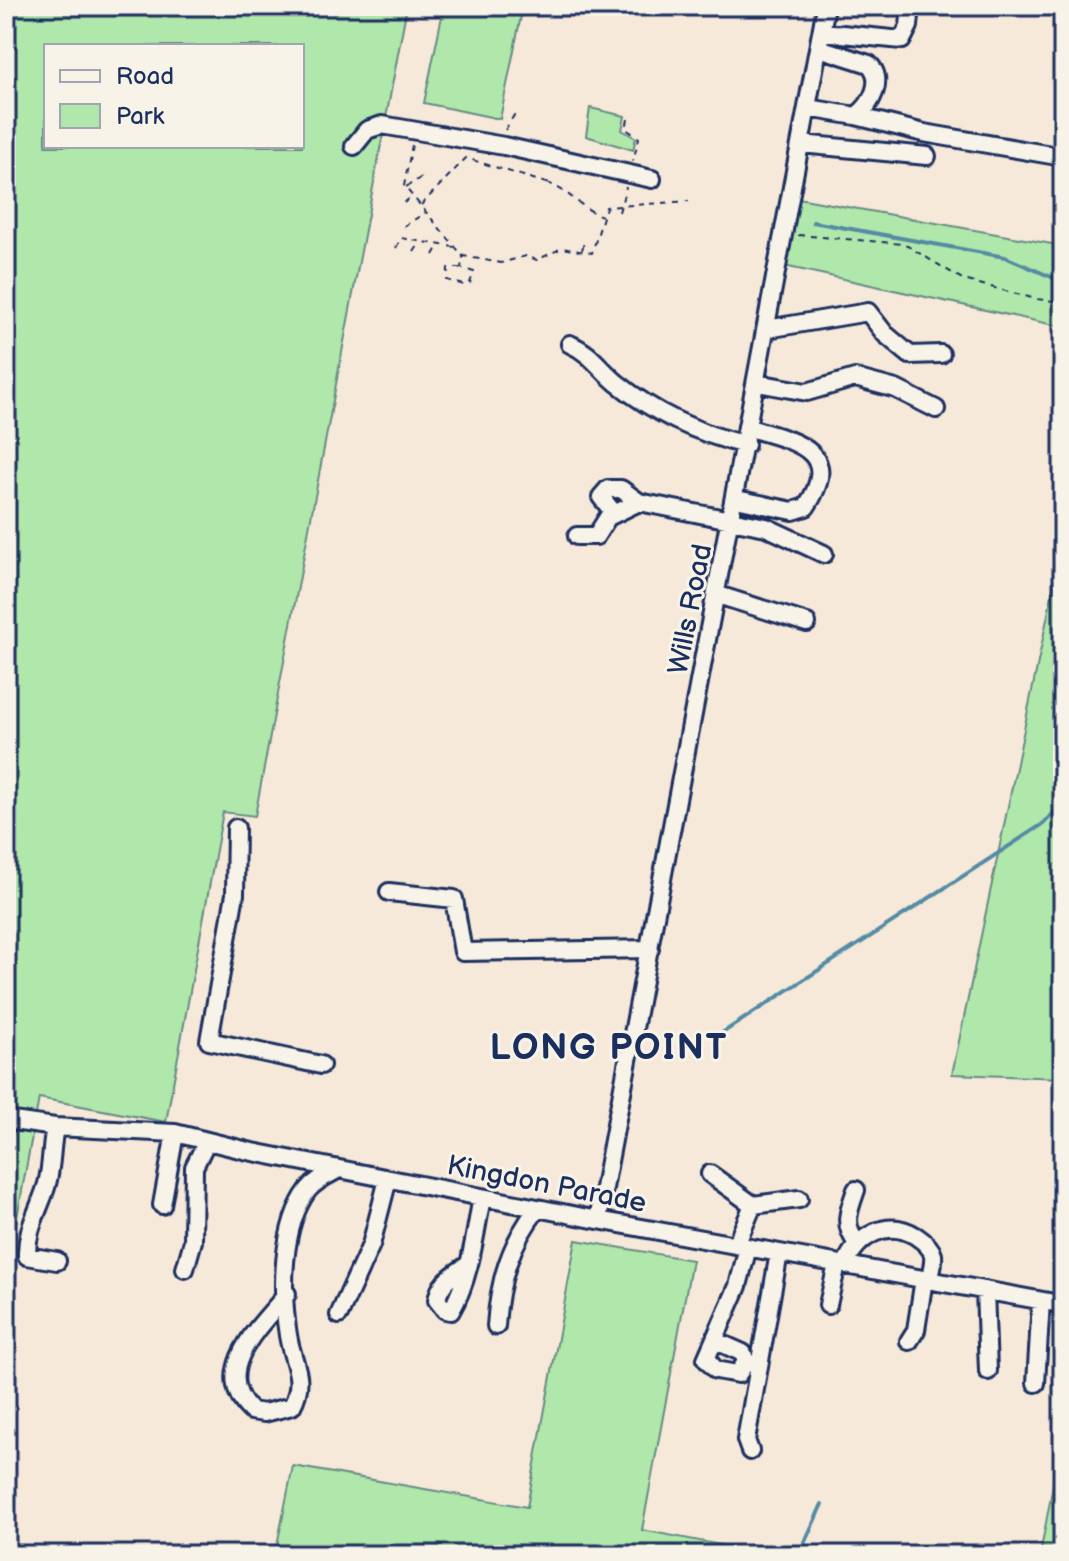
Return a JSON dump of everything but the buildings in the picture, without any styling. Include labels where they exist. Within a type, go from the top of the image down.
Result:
[{"type":"street","name":"Wills Road","points":[[598,1220],[732,521],[826,6]]},
{"type":"street","points":[[820,40],[902,40],[909,26],[911,6]]},
{"type":"street","points":[[820,40],[876,70],[872,98],[856,116]]},
{"type":"street","points":[[808,108],[924,133],[1063,157]]},
{"type":"street","points":[[354,146],[367,130],[382,125],[495,144],[652,179]]},
{"type":"street","points":[[801,144],[927,156]]},
{"type":"street","points":[[767,329],[868,312],[885,334],[910,355],[941,354]]},
{"type":"street","points":[[570,344],[585,350],[618,383],[688,426],[799,443],[816,454],[820,462],[818,474],[806,507],[793,511],[736,499]]},
{"type":"street","points":[[757,383],[807,392],[855,378],[896,389],[936,409]]},
{"type":"street","points":[[614,513],[602,503],[601,497],[608,489],[621,489],[639,502],[778,531],[824,554]]},
{"type":"street","points":[[577,536],[596,536],[614,513],[639,502]]},
{"type":"street","points":[[718,595],[807,623]]},
{"type":"street","points":[[236,828],[235,894],[209,1041],[321,1065]]},
{"type":"street","points":[[389,892],[454,899],[463,952],[650,949]]},
{"type":"street","name":"Kingdon Parade","points":[[14,1121],[55,1127],[175,1133],[598,1220],[1060,1304]]},
{"type":"street","points":[[55,1127],[46,1186],[37,1202],[26,1242],[27,1256],[57,1261]]},
{"type":"street","points":[[162,1205],[175,1133]]},
{"type":"street","points":[[185,1269],[193,1241],[194,1167],[207,1141]]},
{"type":"street","points":[[287,1294],[242,1347],[237,1384],[242,1403],[251,1411],[278,1411],[292,1406],[299,1393],[301,1379],[288,1339],[290,1235],[295,1212],[318,1180],[339,1169]]},
{"type":"street","points":[[710,1174],[753,1205],[799,1199]]},
{"type":"street","points":[[339,1315],[371,1245],[388,1179]]},
{"type":"street","points":[[856,1190],[846,1216],[851,1236],[857,1243]]},
{"type":"street","points":[[466,1266],[482,1197]]},
{"type":"street","points":[[716,1341],[753,1205]]},
{"type":"street","points":[[496,1326],[498,1296],[510,1255],[521,1229],[538,1208]]},
{"type":"street","points":[[828,1305],[841,1264],[857,1243],[882,1229],[908,1231],[922,1240],[934,1257],[916,1330],[909,1341]]},
{"type":"street","points":[[750,1451],[746,1440],[779,1253]]},
{"type":"street","points":[[985,1290],[988,1371]]},
{"type":"street","points":[[1036,1383],[1041,1301]]},
{"type":"path","points":[[495,144],[516,112]]},
{"type":"path","points":[[415,130],[405,188],[463,256],[501,263],[526,256],[537,260],[562,248],[592,253],[602,216],[608,206],[689,201]]},
{"type":"path","points":[[420,206],[466,158],[564,188],[593,213],[602,216]]},
{"type":"path","points":[[449,166],[454,170]]},
{"type":"path","points":[[405,188],[422,177],[423,181]]},
{"type":"path","points":[[436,179],[441,184]]},
{"type":"path","points":[[544,189],[546,183]]},
{"type":"path","points":[[404,203],[412,197]]},
{"type":"path","points":[[404,226],[426,213]]},
{"type":"path","points":[[428,225],[433,220]]},
{"type":"path","points":[[785,233],[897,242],[964,280],[1036,299],[1063,302]]},
{"type":"path","points":[[396,248],[401,238],[455,248]]},
{"type":"path","points":[[414,252],[420,242]]},
{"type":"path","points":[[581,251],[584,242]]},
{"type":"path","points":[[434,255],[440,245]]},
{"type":"path","points":[[461,268],[463,256]]},
{"type":"path","points":[[448,268],[461,268],[473,271],[470,283],[447,280],[448,268]]},
{"type":"green space","points":[[6,6],[407,6],[255,816],[223,812],[166,1122],[39,1098],[6,1278]]},
{"type":"green space","points":[[444,6],[523,6],[500,119],[424,103]]},
{"type":"green space","points":[[590,108],[625,116],[622,130],[636,138],[633,150],[586,136]]},
{"type":"green space","points":[[798,198],[1063,246],[1063,327],[784,266]]},
{"type":"green space","points":[[1063,542],[1063,1078],[952,1074],[966,1008]]},
{"type":"green space","points":[[576,1240],[692,1260],[642,1530],[773,1555],[275,1555],[293,1466],[527,1507]]},
{"type":"green space","points":[[1063,1431],[1063,1555],[1040,1555]]},
{"type":"waterway","points":[[813,222],[1005,257],[1063,282]]},
{"type":"waterway","points":[[719,1035],[1043,824],[1063,804]]},
{"type":"waterway","points":[[799,1555],[822,1504]]},
{"type":"district","name":"LONG POINT","points":[[609,1046]]}]
